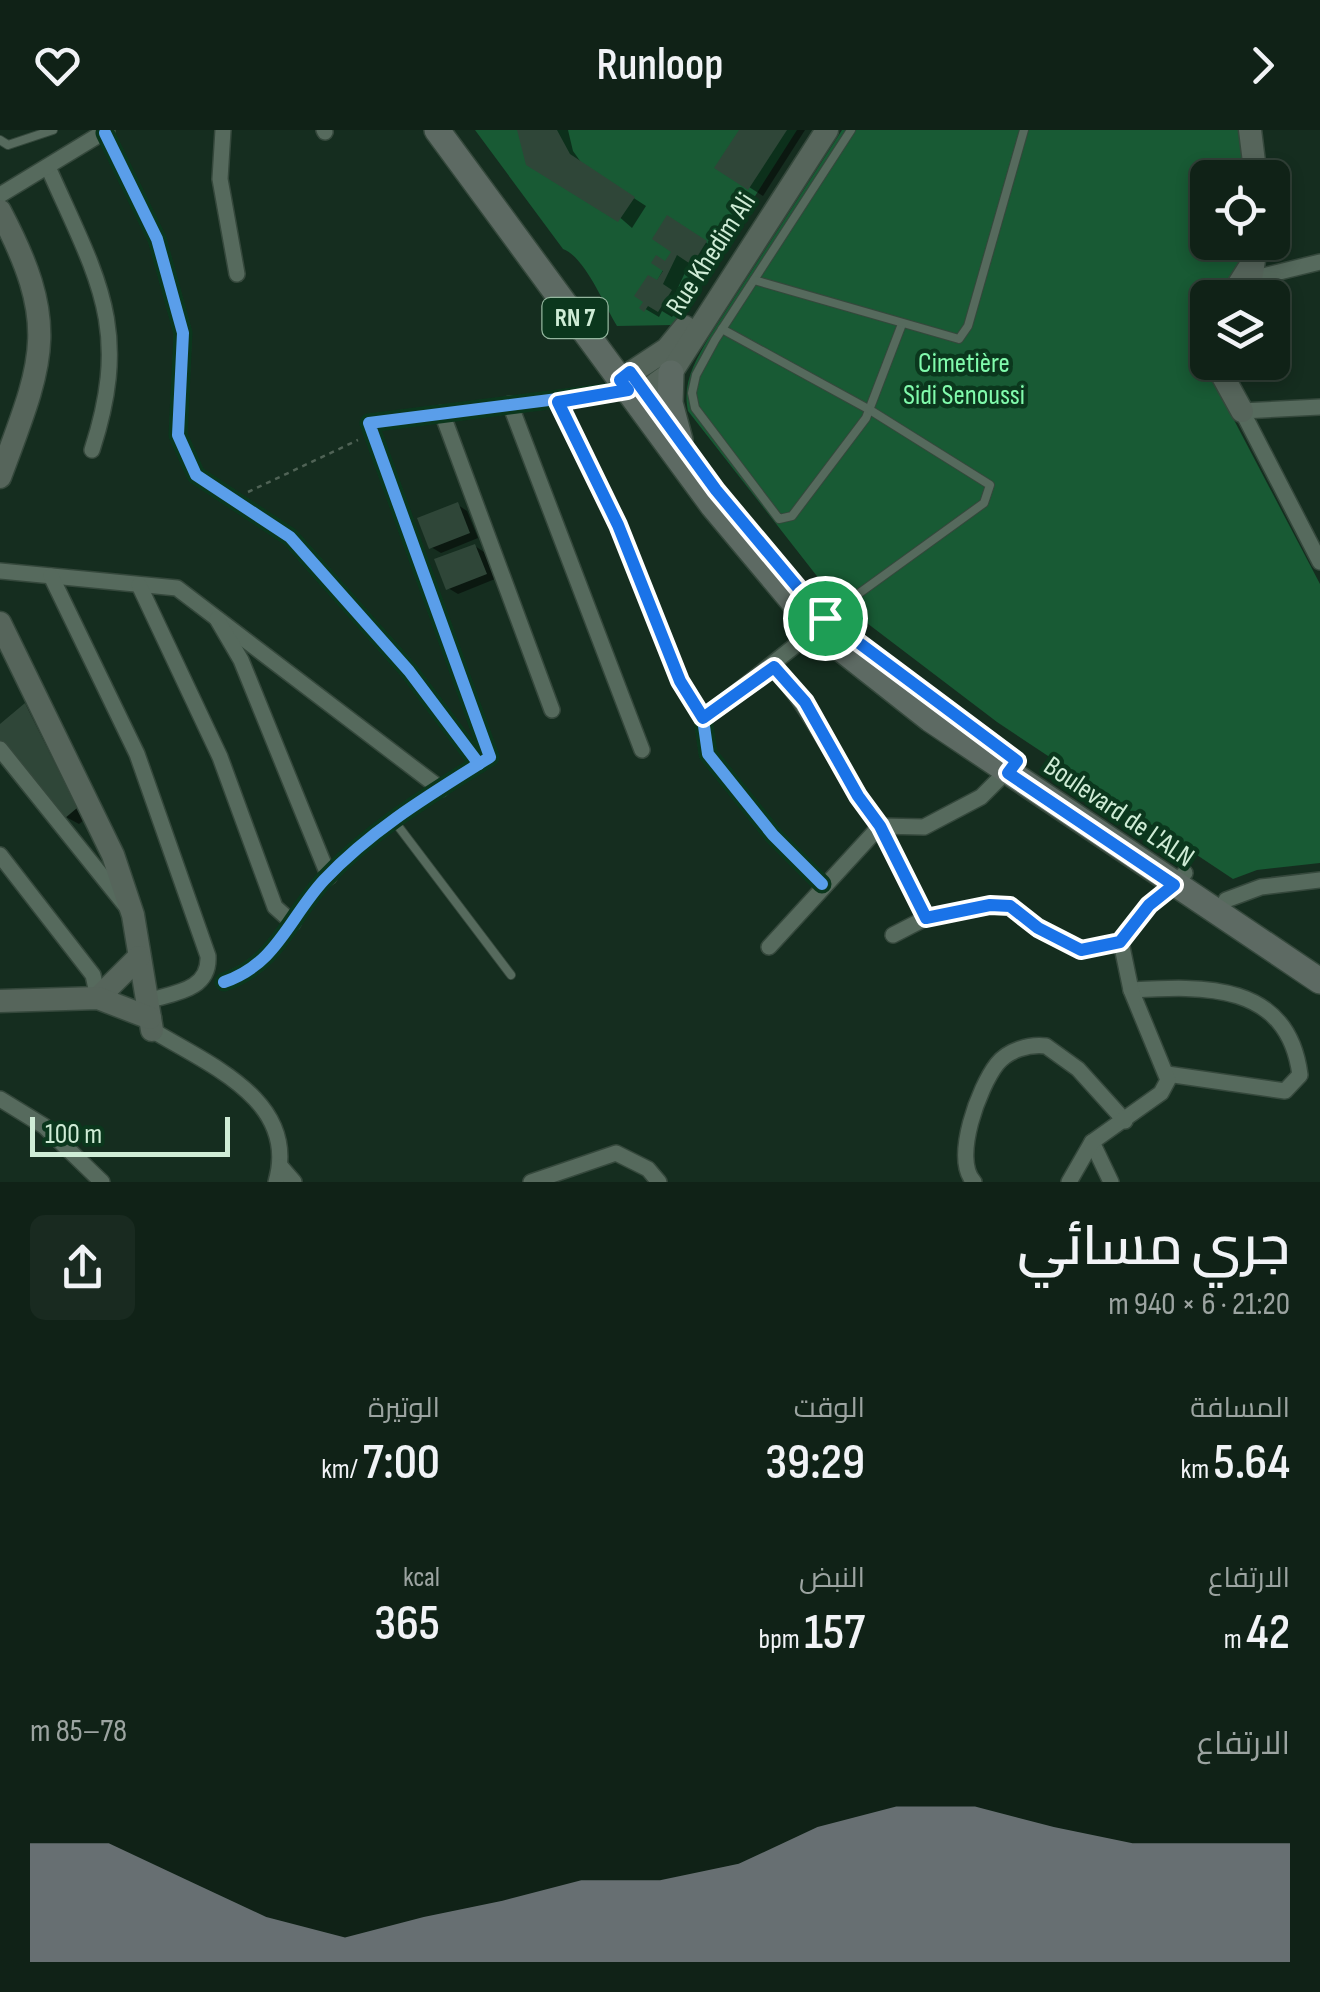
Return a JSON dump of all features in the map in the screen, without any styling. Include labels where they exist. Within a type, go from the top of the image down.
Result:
[{"type":"main road","name":"Boulevard de L'ALN","points":[[438,130],[584,320]]},
{"type":"main road","name":"Boulevard de L'ALN","points":[[453,130],[713,506],[820,623],[1012,767],[1179,879],[1320,981]]},
{"type":"main road","name":"Rue Khedim Ali","points":[[631,386],[675,342],[810,130]]},
{"type":"main road","name":"Rue Khedim Ali","points":[[631,386],[671,373],[827,130]]},
{"type":"main road","points":[[1250,130],[1254,160]]},
{"type":"main road","points":[[0,211],[25,259],[42,330],[32,387],[0,477]]},
{"type":"main road","points":[[671,373],[670,403],[680,440]]},
{"type":"main road","points":[[1225,380],[1242,411]]},
{"type":"main road","points":[[1234,380],[1242,411]]},
{"type":"main road","name":"Boulevard de L'ALN","points":[[631,386],[680,440],[820,623]]},
{"type":"main road","points":[[0,623],[84,788],[134,916],[150,1016],[98,998],[0,1001]]},
{"type":"main road","name":"Boulevard de L'ALN","points":[[1179,879],[1226,900],[1320,965]]},
{"type":"main road","points":[[98,998],[139,958]]},
{"type":"street","points":[[224,130],[220,179],[237,274]]},
{"type":"street","points":[[0,195],[106,132],[156,240],[183,333],[178,436],[196,475],[290,538],[409,671],[479,764]]},
{"type":"street","points":[[48,167],[97,278],[112,341],[108,399],[92,450]]},
{"type":"street","points":[[1253,270],[1320,262]]},
{"type":"street","points":[[224,982],[258,967],[329,876],[392,818],[490,757],[369,423],[510,404],[558,402],[631,386]]},
{"type":"street","points":[[558,402],[618,525],[680,681],[703,718],[708,754],[773,836],[822,884]]},
{"type":"street","points":[[510,404],[642,750]]},
{"type":"street","points":[[1320,407],[1242,411],[1320,562]]},
{"type":"street","points":[[442,413],[552,710]]},
{"type":"street","points":[[0,572],[178,588],[440,789]]},
{"type":"street","points":[[51,576],[136,754],[208,956],[205,977],[150,1016],[260,1100],[276,1132],[278,1174],[294,1182]]},
{"type":"street","points":[[139,584],[220,757],[275,908],[293,922]]},
{"type":"street","points":[[211,610],[242,660],[329,876]]},
{"type":"street","points":[[703,718],[774,667],[820,623]]},
{"type":"street","points":[[774,667],[805,702],[858,796],[880,826],[926,918]]},
{"type":"street","points":[[0,749],[134,916]]},
{"type":"street","points":[[769,947],[822,884],[880,826],[924,827],[981,797],[1012,767]]},
{"type":"street","points":[[0,856],[93,975],[98,998]]},
{"type":"street","points":[[892,935],[926,918],[990,905],[1010,906],[1038,928],[1081,950],[1120,942],[1149,905],[1179,879]]},
{"type":"street","points":[[1226,900],[1261,886],[1320,880]]},
{"type":"street","points":[[1069,1182],[1092,1142],[1162,1093],[1167,1074],[1131,990],[1120,942]]},
{"type":"street","points":[[1131,990],[1202,986],[1242,997],[1279,1022],[1300,1075],[1285,1091],[1167,1074]]},
{"type":"street","points":[[974,1182],[966,1164],[966,1132],[998,1062],[1017,1050],[1046,1046],[1078,1070],[1125,1121]]},
{"type":"street","points":[[0,1099],[44,1126],[102,1182]]},
{"type":"street","points":[[1092,1142],[1111,1182]]},
{"type":"street","points":[[531,1182],[616,1153],[648,1169],[659,1182]]},
{"type":"lane","points":[[0,140],[8,145],[53,130]]},
{"type":"lane","points":[[850,130],[722,329],[696,374],[692,393],[695,408],[779,519],[792,516],[870,410],[902,324]]},
{"type":"lane","points":[[754,280],[951,340],[963,337],[1024,130]]},
{"type":"lane","points":[[722,329],[870,410],[990,485],[984,503],[820,623]]},
{"type":"lane","points":[[392,818],[511,975]]},
{"type":"path","points":[[233,499],[374,433]]},
{"type":"green space","points":[[475,130],[797,130],[673,325],[617,326],[579,261],[563,249]]},
{"type":"green space","name":"Cimetière Sidi Senoussi","points":[[842,130],[1241,130],[1245,160],[1190,160],[1190,260],[1242,260],[1229,280],[1190,280],[1190,380],[1213,380],[1320,584],[1320,863],[1257,870],[1233,879],[997,722],[834,598],[688,411],[688,381],[709,337]]},
{"type":"building","points":[[517,130],[557,130],[570,154],[635,197],[618,222],[526,165]]},
{"type":"building","points":[[739,130],[787,130],[748,190],[714,168]]},
{"type":"building","points":[[667,215],[707,241],[692,265],[677,255],[663,284],[672,290],[658,312],[648,306],[644,312],[639,308],[643,302],[634,296],[648,275],[657,280],[663,271],[651,263],[656,255],[665,261],[671,252],[652,239]]},
{"type":"building","points":[[458,502],[470,533],[429,549],[417,518]]},
{"type":"building","points":[[475,544],[487,574],[446,590],[434,559]]},
{"type":"building","points":[[25,703],[77,808],[64,819],[0,742],[0,724]]},
{"type":"cycle path","points":[[105,133],[157,239],[183,333],[178,435],[196,475],[290,537],[409,671],[479,764]]},
{"type":"cycle path","points":[[224,982],[242,974],[270,952],[324,880],[362,844],[490,757],[369,423],[628,390]]},
{"type":"cycle path","points":[[558,402],[618,525],[680,681],[703,719],[708,754],[773,835],[822,884]]},
{"type":"route","points":[[630,372],[716,490],[825,618],[1017,761],[1008,773],[1174,885],[1149,905],[1120,942],[1081,950],[1038,928],[1010,906],[990,905],[926,918],[880,826],[858,796],[805,702],[774,667],[703,718],[680,681],[618,525],[558,402],[628,390],[620,380],[630,372]]}]
